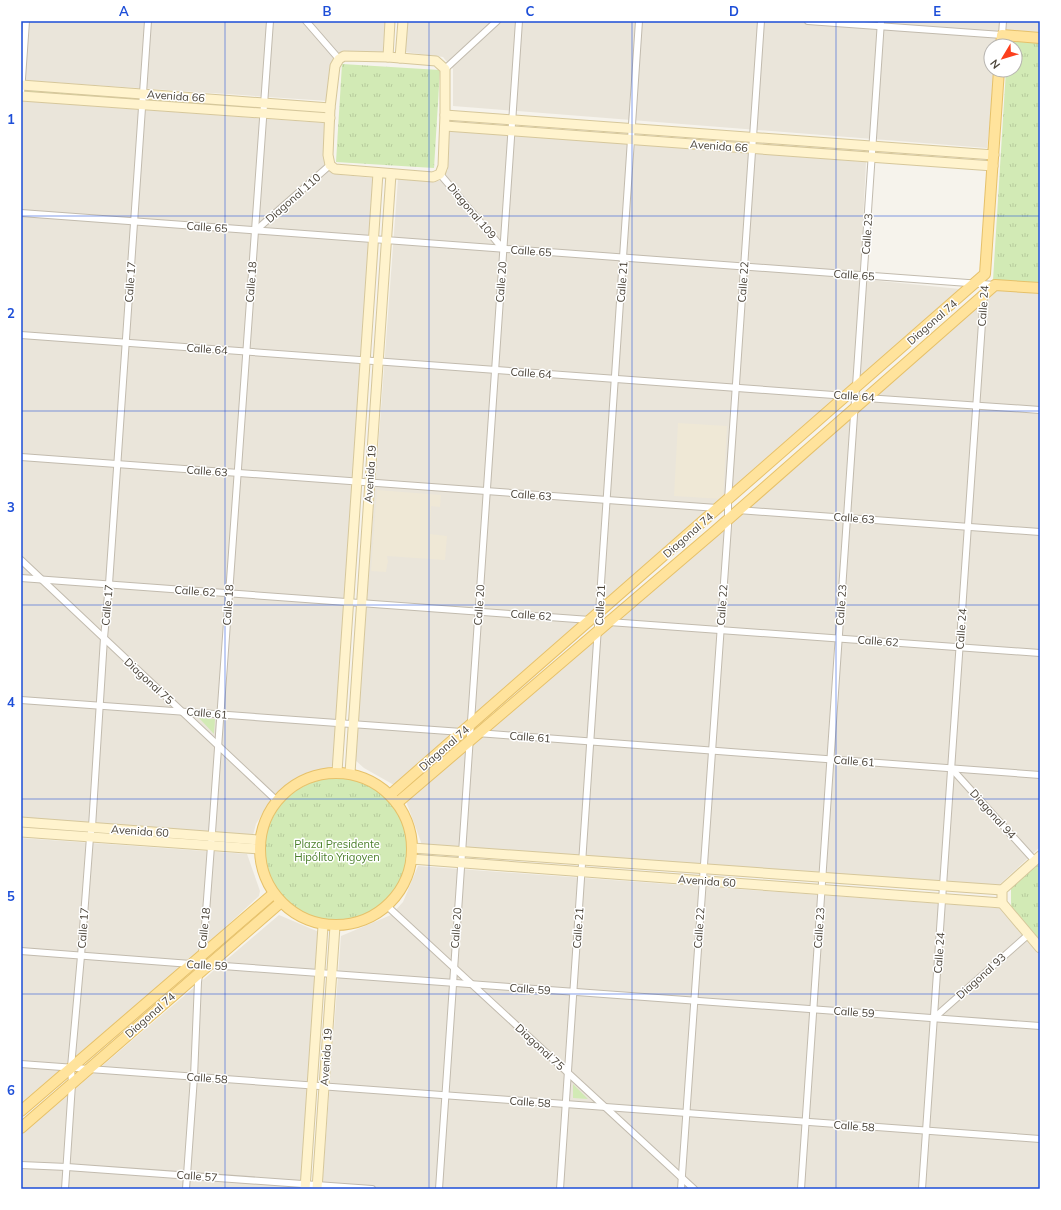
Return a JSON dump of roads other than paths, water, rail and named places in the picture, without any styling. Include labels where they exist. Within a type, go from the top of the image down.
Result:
[{"type":"main road","points":[[388,57],[390,21]]},
{"type":"main road","points":[[400,58],[403,21]]},
{"type":"main road","points":[[1002,38],[1002,35],[1040,38]]},
{"type":"main road","points":[[344,56],[388,57],[436,61],[445,69],[443,166],[440,174],[433,177],[335,169],[330,165],[328,155],[334,66],[339,59],[344,56]]},
{"type":"main road","name":"Calle 24","points":[[985,284],[999,78]]},
{"type":"main road","name":"Avenida 66","points":[[21,85],[330,108]]},
{"type":"main road","name":"Avenida 66","points":[[21,94],[142,105],[330,118]]},
{"type":"main road","name":"Avenida 66","points":[[445,115],[994,155]]},
{"type":"main road","name":"Avenida 66","points":[[444,126],[993,166]]},
{"type":"main road","name":"Avenida 19","points":[[337,772],[378,173]]},
{"type":"main road","name":"Avenida 19","points":[[350,773],[391,174]]},
{"type":"main road","name":"Calle 65","points":[[985,284],[1040,288]]},
{"type":"main road","name":"Diagonal 74","points":[[393,799],[985,284]]},
{"type":"main road","name":"Diagonal 74","points":[[599,621],[728,509]]},
{"type":"main road","points":[[337,772],[350,773],[367,779],[393,799],[408,824],[412,848],[411,859],[403,885],[387,906],[363,919],[335,926],[323,926],[280,902],[273,894],[264,872],[258,844],[261,826],[277,801],[293,787],[313,778],[337,772]]},
{"type":"main road","name":"Avenida 60","points":[[21,822],[211,846],[258,844]]},
{"type":"main road","name":"Avenida 60","points":[[21,832],[91,832],[212,836],[258,844]]},
{"type":"main road","name":"Avenida 60","points":[[412,848],[1002,890]]},
{"type":"main road","points":[[1038,858],[1002,890],[1002,903],[1040,948]]},
{"type":"main road","name":"Avenida 60","points":[[411,859],[1002,903]]},
{"type":"main road","name":"Diagonal 74","points":[[21,1128],[72,1084],[273,894]]},
{"type":"main road","name":"Diagonal 74","points":[[21,1111],[71,1067],[280,902]]},
{"type":"main road","name":"Avenida 19","points":[[305,1187],[323,926]]},
{"type":"main road","name":"Avenida 19","points":[[317,1187],[335,926]]},
{"type":"street","points":[[21,94],[26,21]]},
{"type":"street","name":"Calle 17","points":[[65,1189],[72,1084],[71,1067],[101,706],[104,638],[148,21]]},
{"type":"street","name":"Calle 18","points":[[186,1189],[200,964],[219,746],[270,21]]},
{"type":"street","points":[[306,21],[339,59]]},
{"type":"street","points":[[445,69],[497,21]]},
{"type":"street","name":"Calle 20","points":[[439,1189],[453,967],[519,21]]},
{"type":"street","name":"Calle 21","points":[[560,1189],[640,21]]},
{"type":"street","name":"Calle 22","points":[[681,1189],[721,629],[735,388],[760,21]]},
{"type":"street","points":[[808,21],[881,24],[1002,35],[1003,21]]},
{"type":"street","name":"Calle 23","points":[[801,1189],[881,24]]},
{"type":"street","name":"Diagonal 110","points":[[255,231],[330,165]]},
{"type":"street","name":"Diagonal 109","points":[[440,174],[503,249]]},
{"type":"street","name":"Calle 65","points":[[21,214],[985,284]]},
{"type":"street","name":"Calle 24","points":[[922,1189],[985,284]]},
{"type":"street","name":"Calle 64","points":[[21,336],[1040,410]]},
{"type":"street","name":"Calle 63","points":[[21,457],[1040,532]]},
{"type":"street","name":"Diagonal 75","points":[[21,560],[277,801]]},
{"type":"street","name":"Calle 62","points":[[21,578],[1040,653]]},
{"type":"street","name":"Calle 61","points":[[21,700],[1040,774]]},
{"type":"street","name":"Diagonal 94","points":[[951,768],[1038,858]]},
{"type":"street","name":"Diagonal 75","points":[[387,906],[694,1189]]},
{"type":"street","name":"Diagonal 93","points":[[934,1018],[1029,934]]},
{"type":"street","name":"Calle 59","points":[[21,951],[1040,1026]]},
{"type":"street","name":"Calle 58","points":[[21,1064],[566,1105],[604,1106],[686,1114],[1040,1140]]},
{"type":"street","name":"Calle 57","points":[[21,1165],[187,1175],[305,1187],[372,1189]]},
{"type":"park label","name":"Plaza Presidente Hipólito Yrigoyen","points":[[337,850]]}]
